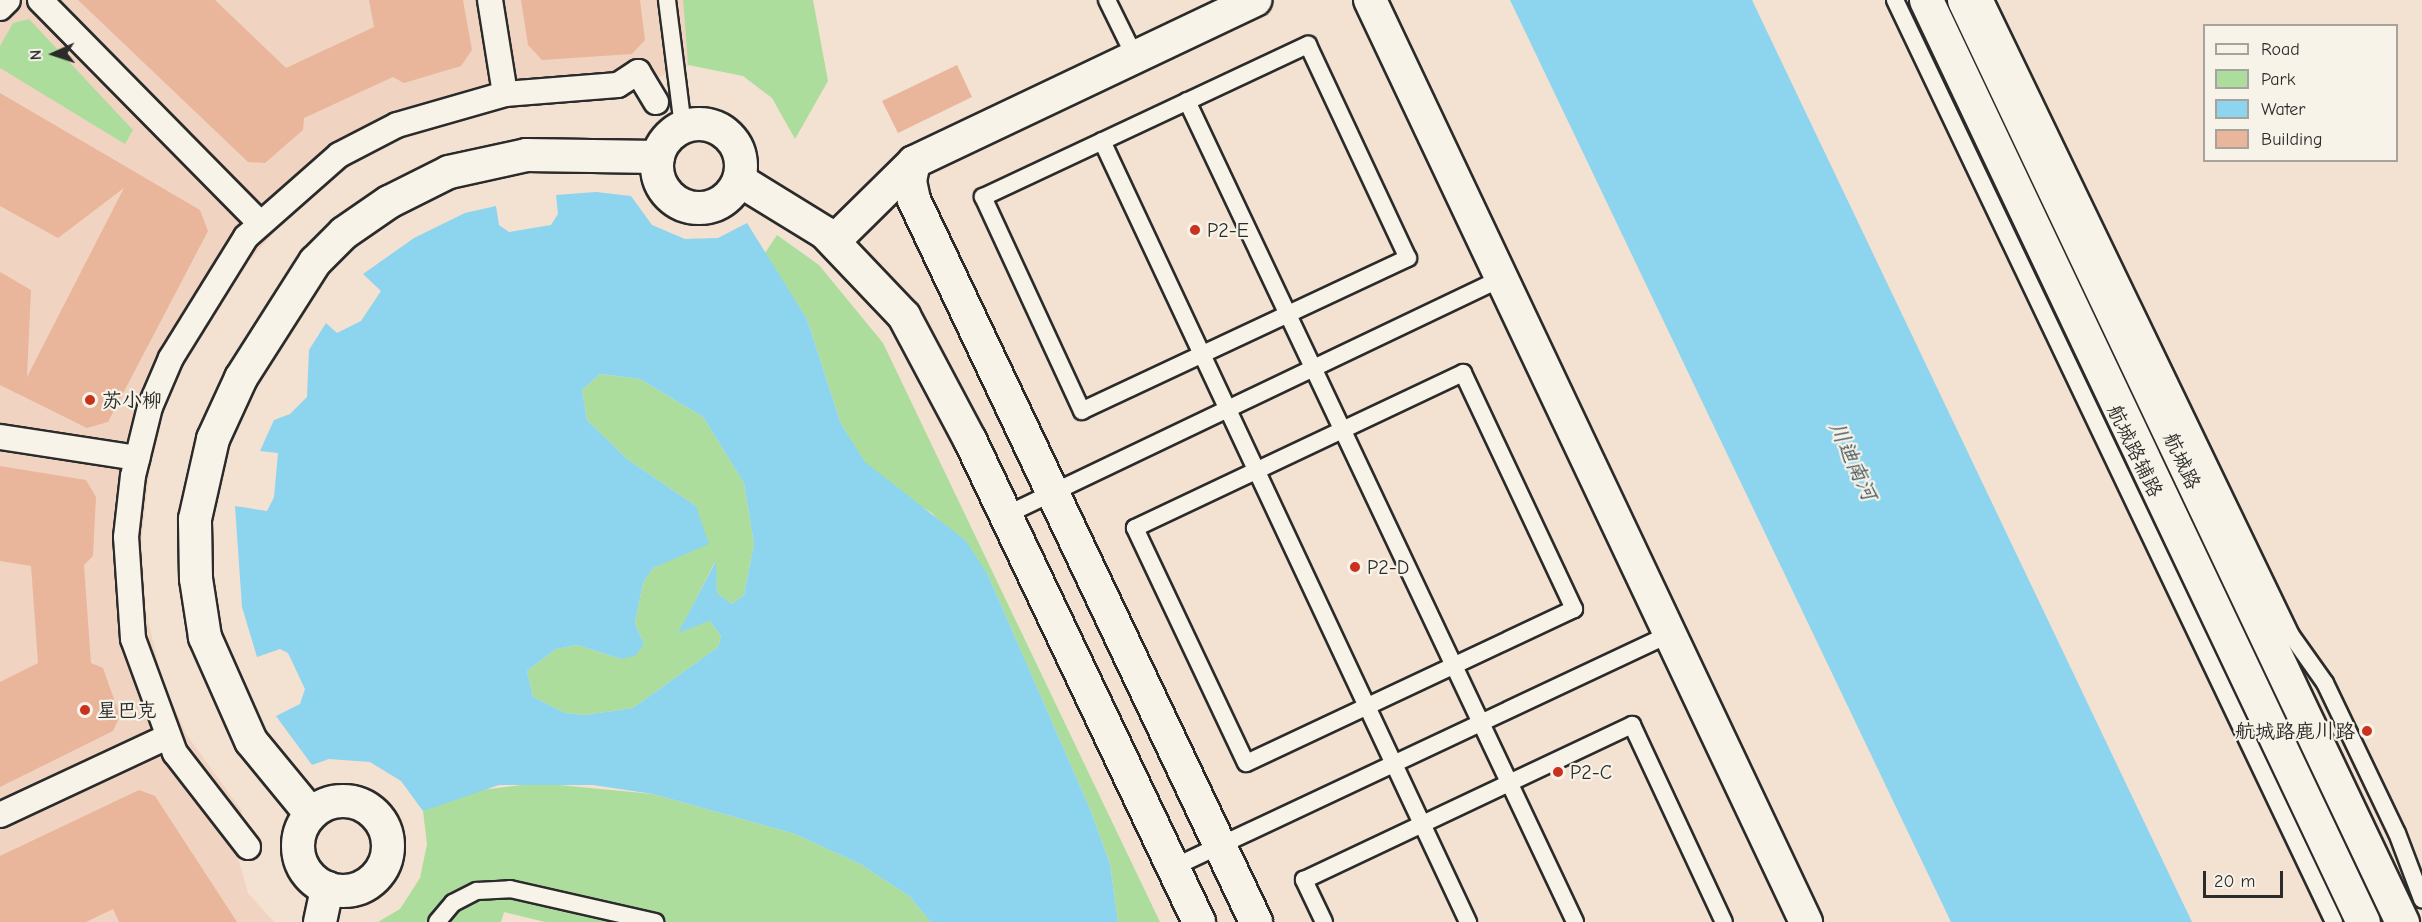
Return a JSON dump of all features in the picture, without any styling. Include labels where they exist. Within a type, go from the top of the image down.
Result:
[{"type":"main road","name":"航城路","points":[[1926,0],[2363,922]]},
{"type":"main road","name":"航城路","points":[[1964,0],[2402,922]]},
{"type":"street","points":[[0,8],[8,0]]},
{"type":"street","points":[[40,0],[260,223]]},
{"type":"street","points":[[490,0],[506,94]]},
{"type":"street","points":[[834,241],[914,162],[1255,0]]},
{"type":"street","points":[[1370,0],[1806,922]]},
{"type":"street","points":[[248,847],[167,737],[134,639],[128,599],[126,537],[137,458],[171,358],[215,281],[260,223],[339,155],[378,135],[452,105],[506,94],[618,85],[638,72],[656,102]]},
{"type":"street","points":[[710,125],[733,140],[741,166],[739,180],[722,202],[688,206],[661,185],[658,157],[672,134],[683,127],[710,125]]},
{"type":"street","points":[[311,814],[251,741],[205,637],[196,579],[195,519],[213,439],[241,378],[315,262],[344,233],[389,202],[449,172],[526,155],[658,157]]},
{"type":"street","points":[[914,162],[910,181],[914,200],[1256,922]]},
{"type":"street","points":[[739,180],[834,241],[904,316],[1006,515],[1199,922]]},
{"type":"street","points":[[0,436],[137,458]]},
{"type":"street","points":[[0,815],[167,737]]},
{"type":"street","points":[[353,801],[378,817],[386,831],[386,859],[369,883],[356,889],[327,888],[315,881],[300,856],[302,827],[311,814],[323,805],[353,801]]},
{"type":"street","points":[[320,922],[327,888]]},
{"type":"lane","points":[[667,0],[683,127]]},
{"type":"lane","points":[[1107,0],[1135,57]]},
{"type":"lane","name":"航城路辅路","points":[[1895,0],[2334,922]]},
{"type":"lane","points":[[1985,0],[2291,635],[2325,684],[2397,833],[2422,899]]},
{"type":"lane","points":[[1308,45],[1408,258],[1082,411],[983,197],[1187,102],[1308,45]]},
{"type":"lane","points":[[1187,102],[1290,313],[1575,922]]},
{"type":"lane","points":[[1102,141],[1468,922]]},
{"type":"lane","points":[[1006,515],[1502,278]]},
{"type":"lane","points":[[1464,373],[1574,609],[1246,763],[1136,528],[1257,470],[1464,373]]},
{"type":"lane","points":[[1172,868],[1670,634]]},
{"type":"lane","points":[[1324,922],[1304,880],[1632,725],[1724,922]]},
{"type":"lane","points":[[437,922],[453,903],[477,891],[510,889],[655,922]]},
{"type":"shaded area","points":[[0,0],[683,0],[688,65],[641,84],[624,98],[537,103],[453,117],[369,151],[292,212],[235,277],[196,337],[165,407],[150,470],[141,541],[146,612],[162,679],[186,734],[242,811],[238,858],[248,893],[274,922],[0,922]]},
{"type":"green space","points":[[683,0],[813,0],[828,81],[795,139],[772,98],[743,76],[688,65]]},
{"type":"green space","points":[[29,19],[133,130],[125,144],[0,68],[0,46],[13,23]]},
{"type":"green space","points":[[777,235],[819,265],[883,343],[1160,922],[1118,922],[1110,864],[1090,809],[988,575],[932,513],[894,490],[865,463],[841,424],[807,319],[765,253]]},
{"type":"green space","points":[[600,374],[640,379],[703,417],[744,483],[754,544],[744,595],[732,604],[717,593],[715,562],[679,632],[710,621],[721,636],[718,647],[633,708],[584,715],[565,713],[533,697],[527,671],[556,649],[577,645],[621,659],[644,644],[635,623],[643,583],[653,568],[671,559],[696,506],[627,459],[587,420],[582,390]]},
{"type":"green space","points":[[538,783],[653,794],[795,834],[860,864],[909,896],[931,922],[545,922],[504,912],[501,922],[378,922],[400,909],[420,878],[427,844],[423,811],[465,792]]},
{"type":"water","name":"川迪南河","points":[[1510,0],[1752,0],[2192,922],[1951,922]]},
{"type":"water","points":[[596,192],[631,196],[652,225],[685,239],[718,238],[747,223],[807,319],[841,424],[865,462],[966,541],[988,575],[1090,809],[1110,864],[1118,922],[931,922],[909,896],[860,864],[795,834],[653,794],[593,785],[499,785],[423,811],[401,781],[370,762],[329,759],[312,765],[276,716],[300,704],[305,689],[288,653],[280,649],[257,657],[242,607],[235,506],[267,511],[274,497],[278,453],[260,451],[274,420],[290,414],[307,397],[309,350],[326,323],[337,333],[361,321],[381,291],[363,274],[414,238],[465,213],[496,206],[499,225],[509,232],[551,225],[558,214],[556,195]],"holes":[[[600,374],[640,379],[703,417],[744,483],[754,544],[744,595],[732,604],[717,593],[716,561],[678,633],[710,621],[721,636],[718,647],[633,708],[584,715],[565,713],[533,697],[527,671],[556,649],[577,645],[621,659],[635,656],[644,644],[635,623],[643,583],[653,568],[709,544],[696,506],[627,459],[587,420],[582,390]]]},
{"type":"building","points":[[78,0],[215,0],[286,68],[374,27],[369,0],[463,0],[472,50],[461,66],[404,83],[393,77],[304,118],[303,130],[265,163],[248,162]]},
{"type":"building","points":[[521,0],[640,0],[645,40],[632,54],[542,60],[528,45]]},
{"type":"building","points":[[957,65],[972,97],[898,133],[882,101]]},
{"type":"building","points":[[0,93],[200,210],[208,231],[108,422],[87,428],[0,385],[0,272],[31,290],[27,377],[124,188],[58,238],[0,206]]},
{"type":"building","points":[[0,466],[86,480],[96,497],[93,556],[84,565],[91,663],[103,668],[120,716],[113,731],[0,787],[0,682],[38,663],[31,566],[0,561]]},
{"type":"building","points":[[139,790],[155,796],[237,922],[119,922],[113,909],[86,922],[0,922],[0,856]]},
{"type":"place","name":"P2-E","points":[[1195,230]]},
{"type":"place","name":"苏小柳","points":[[90,400]]},
{"type":"place","name":"P2-D","points":[[1355,567]]},
{"type":"place","name":"星巴克","points":[[85,710]]},
{"type":"place","name":"航城路鹿川路","points":[[2367,731]]},
{"type":"place","name":"P2-C","points":[[1558,772]]}]
